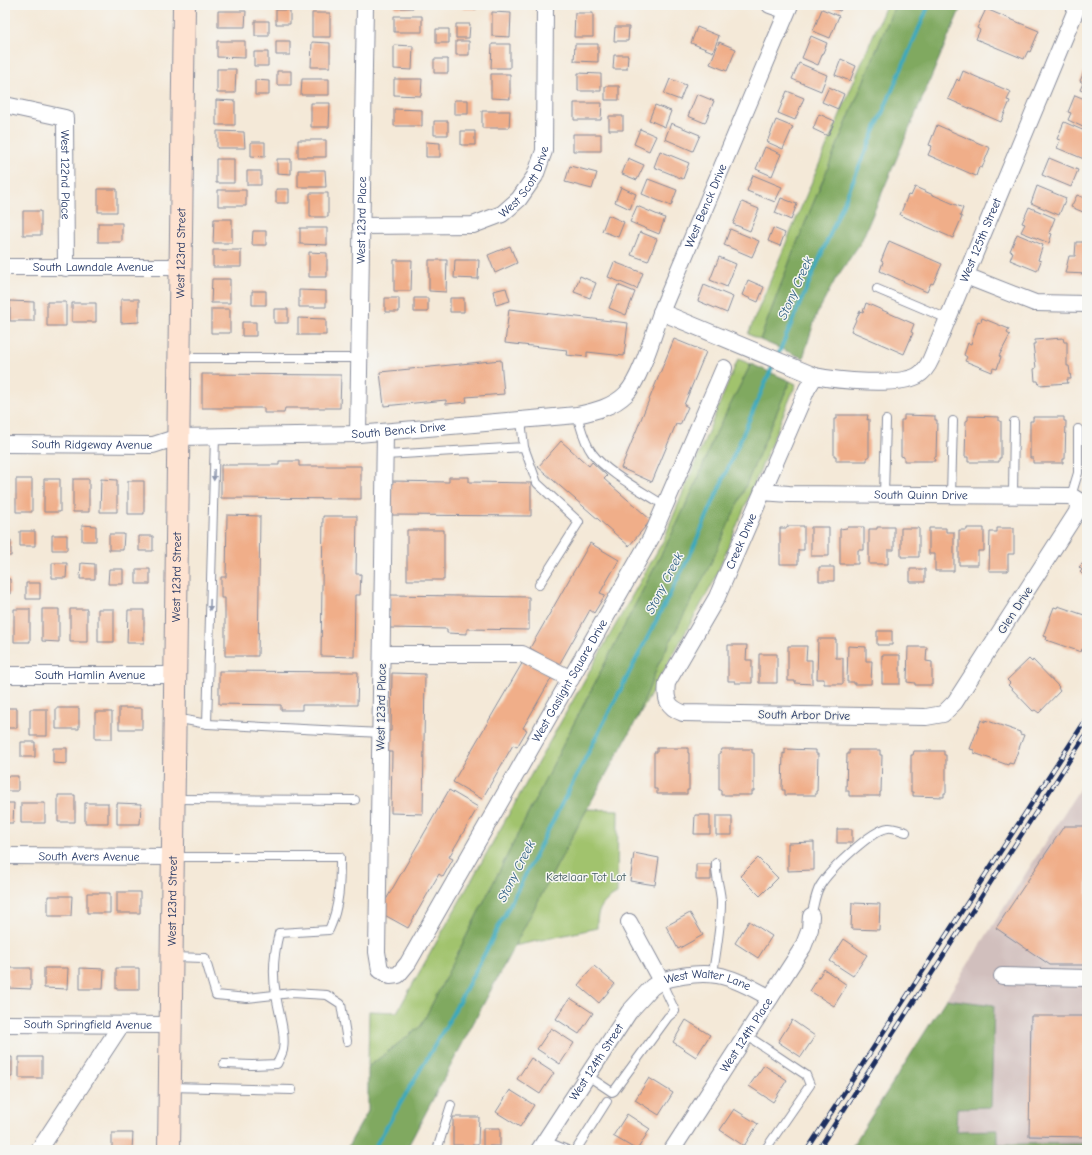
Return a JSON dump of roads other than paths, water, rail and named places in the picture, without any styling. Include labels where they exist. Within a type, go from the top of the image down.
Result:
[{"type":"street","name":"West 123rd Street","points":[[169,1150],[184,5]]},
{"type":"street","name":"West 123rd Place","points":[[358,434],[365,5]]},
{"type":"street","name":"West Scott Drive","points":[[361,226],[473,225],[502,214],[519,199],[535,176],[544,151],[545,5]]},
{"type":"street","points":[[770,5],[789,8]]},
{"type":"street","name":"West 125th Street","points":[[661,312],[815,376],[834,380],[899,381],[919,375],[931,359],[1078,5]]},
{"type":"street","name":"West Benck Drive","points":[[615,402],[626,394],[635,382],[661,312],[789,8]]},
{"type":"street","name":"West 122nd Place","points":[[5,105],[65,118],[66,268]]},
{"type":"street","name":"South Lawndale Avenue","points":[[5,267],[181,267]]},
{"type":"street","points":[[966,276],[1035,303],[1087,304]]},
{"type":"street","name":"West Gaslight Square Drive","points":[[390,976],[398,975],[408,963],[651,538],[724,368]]},
{"type":"street","name":"Creek Drive","points":[[668,703],[666,694],[667,683],[717,597],[807,389],[815,376]]},
{"type":"street","name":"South Benck Drive","points":[[178,437],[358,434],[385,432],[577,415],[601,409],[615,402]]},
{"type":"street","name":"West 123rd Place","points":[[385,432],[377,952],[380,970],[390,976]]},
{"type":"street","name":"South Ridgeway Avenue","points":[[5,444],[153,445],[178,437]]},
{"type":"street","name":"South Quinn Drive","points":[[762,492],[884,495],[1013,495],[1079,498]]},
{"type":"street","name":"Glen Drive","points":[[943,714],[955,702],[1077,512],[1079,498]]},
{"type":"street","points":[[382,654],[522,654],[571,679]]},
{"type":"street","name":"South Hamlin Avenue","points":[[5,675],[175,675]]},
{"type":"street","name":"South Arbor Drive","points":[[668,703],[674,710],[683,713],[926,717],[943,714]]},
{"type":"street","name":"South Avers Avenue","points":[[5,856],[173,857]]},
{"type":"street","name":"West 124th Place","points":[[672,1150],[807,939],[810,929],[811,916]]},
{"type":"street","name":"West Walter Lane","points":[[629,922],[661,981],[686,974],[713,974],[731,977],[745,983],[770,998]]},
{"type":"street","points":[[1002,976],[1087,978]]},
{"type":"street","name":"West 124th Street","points":[[542,1146],[629,1012],[652,987],[661,981]]},
{"type":"street","name":"South Springfield Avenue","points":[[5,1024],[170,1025]]},
{"type":"street","points":[[39,1150],[121,1025]]},
{"type":"lane","points":[[877,289],[948,318]]},
{"type":"lane","points":[[180,358],[359,358]]},
{"type":"lane","points":[[577,415],[583,435],[592,453],[615,474],[665,506]]},
{"type":"lane","points":[[522,420],[524,447],[537,483],[579,522],[539,585]]},
{"type":"lane","points":[[884,495],[886,420]]},
{"type":"lane","points":[[951,495],[953,421]]},
{"type":"lane","points":[[1013,495],[1014,422]]},
{"type":"lane","points":[[1078,429],[1079,498]]},
{"type":"lane","points":[[207,724],[215,436]]},
{"type":"lane","points":[[385,455],[524,447]]},
{"type":"lane","points":[[175,718],[207,724],[380,733]]},
{"type":"lane","points":[[174,799],[356,800]]},
{"type":"lane","points":[[811,916],[819,888],[829,873],[849,854],[871,836],[887,828],[906,832]]},
{"type":"lane","points":[[173,857],[340,857],[340,884],[336,916],[329,930],[279,933],[274,950],[276,995],[282,1021],[283,1050],[277,1064],[224,1064]]},
{"type":"lane","points":[[713,974],[721,903],[719,887],[715,877],[716,863]]},
{"type":"lane","points":[[172,957],[205,958],[216,995],[247,998],[292,993],[327,995],[341,1004],[347,1041]]},
{"type":"lane","points":[[588,1076],[614,1091],[668,1017],[675,1011],[661,981]]},
{"type":"lane","points":[[746,1036],[806,1075],[810,1085],[765,1150]]},
{"type":"lane","points":[[170,1087],[292,1090]]},
{"type":"lane","points":[[576,1150],[606,1101]]},
{"type":"lane","points":[[437,1150],[451,1105]]},
{"type":"lane","points":[[542,1146],[567,1150]]},
{"type":"waterway","name":"Stony Creek","points":[[777,357],[929,5]]},
{"type":"waterway","name":"Stony Creek","points":[[373,1150],[446,1026],[485,953],[691,553],[774,363]]},
{"type":"railway","points":[[807,1150],[1087,718]]},
{"type":"railway","points":[[818,1150],[1087,733]]},
{"type":"park label","name":"Ketelaar Tot Lot","points":[[586,877]]}]
